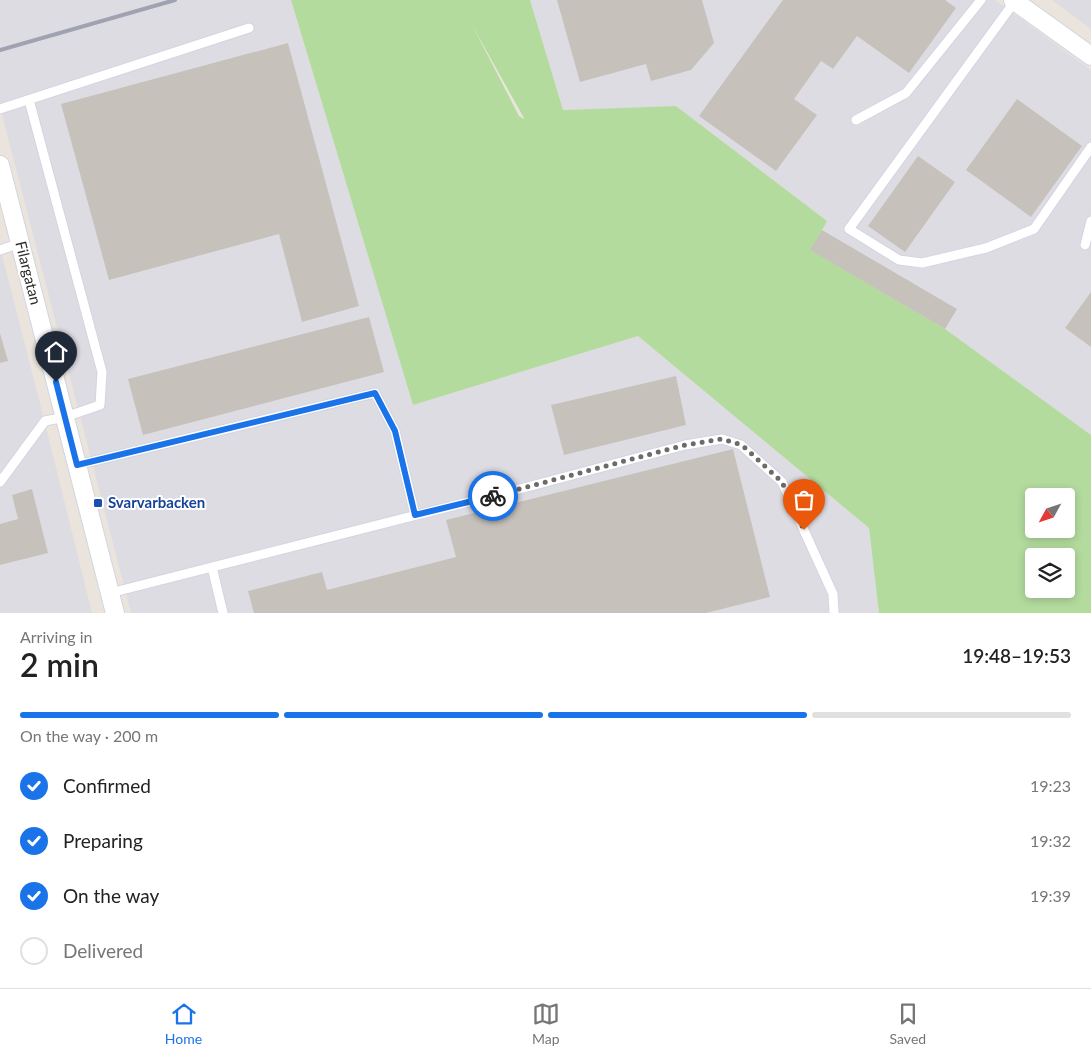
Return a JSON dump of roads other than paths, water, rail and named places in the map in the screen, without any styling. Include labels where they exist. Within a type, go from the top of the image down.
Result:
[{"type":"street","points":[[1014,0],[1091,56]]},
{"type":"street","name":"Filargatan","points":[[0,165],[115,613]]},
{"type":"lane","points":[[856,120],[906,93],[980,0]]},
{"type":"lane","points":[[1014,0],[849,230],[899,260],[922,263],[986,248],[1034,229],[1091,147]]},
{"type":"lane","points":[[0,109],[249,28]]},
{"type":"lane","points":[[0,482],[44,420],[64,418],[100,405],[102,372],[29,100]]},
{"type":"lane","points":[[1085,245],[1091,221]]},
{"type":"lane","points":[[0,250],[20,243]]},
{"type":"lane","points":[[77,465],[375,393],[395,431],[415,515]]},
{"type":"lane","points":[[110,593],[540,484],[685,445],[722,439],[742,445],[782,482],[833,594],[834,613]]},
{"type":"lane","points":[[212,567],[223,613]]},
{"type":"railway","points":[[0,50],[175,0]]},
{"type":"place","name":"Svarvarbacken","points":[[98,503]]}]
